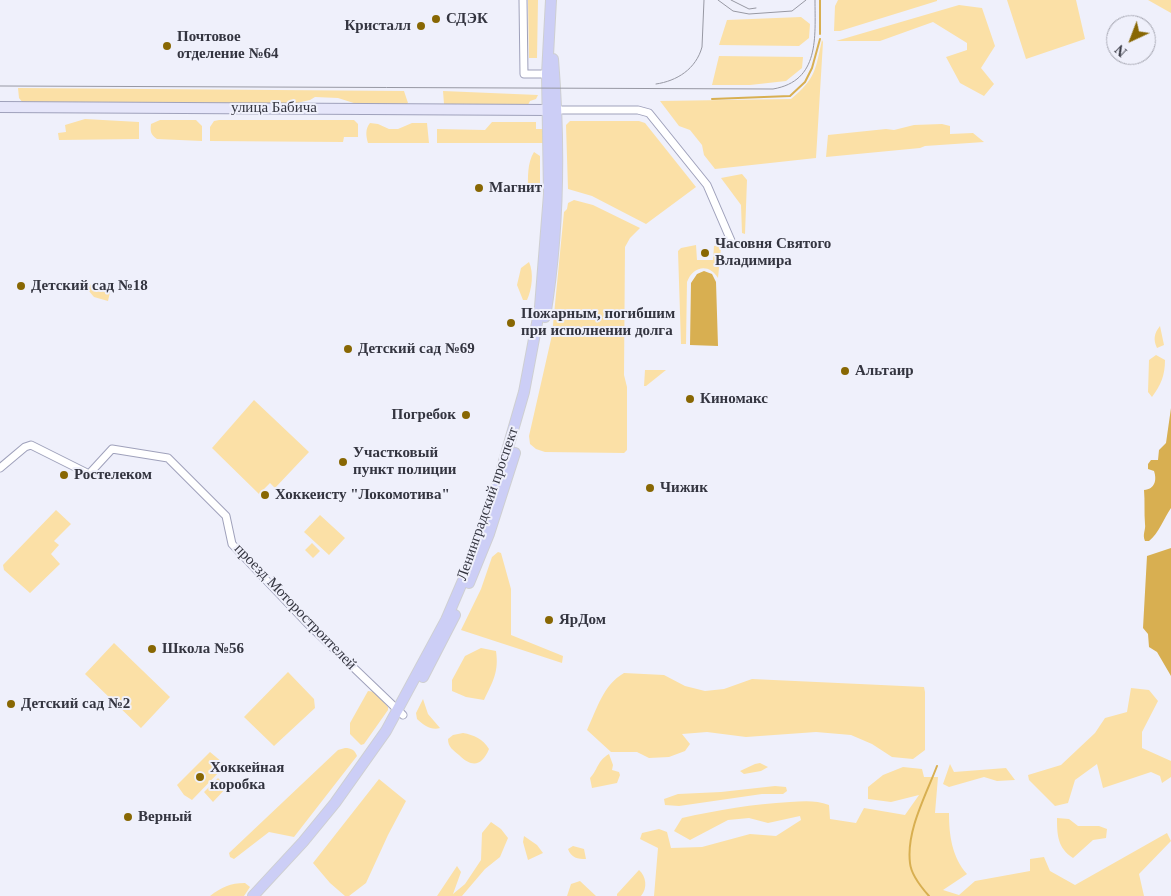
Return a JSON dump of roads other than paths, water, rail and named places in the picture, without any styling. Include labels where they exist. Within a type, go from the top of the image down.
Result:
[{"type":"main road","name":"Ленинградский проспект","points":[[261,896],[339,808],[373,762],[400,713],[446,620],[464,578],[494,496],[524,392],[538,317],[549,194],[552,110],[552,0]]},
{"type":"main road","name":"Ленинградский проспект","points":[[252,896],[303,842],[335,803],[400,713]]},
{"type":"street","points":[[523,0],[524,74],[551,74]]},
{"type":"street","name":"улица Бабича","points":[[0,107],[552,110]]},
{"type":"street","points":[[552,110],[647,111],[655,118],[702,178],[713,196],[732,244]]},
{"type":"street","name":"проезд Моторостроителей","points":[[0,468],[25,447],[31,445],[89,474],[112,450],[168,458],[226,516],[232,544],[307,623],[400,713]]},
{"type":"waterway","points":[[820,0],[820,34]]},
{"type":"waterway","points":[[712,99],[790,96],[805,82],[812,68],[820,39]]},
{"type":"waterway","points":[[929,896],[912,872],[910,851],[911,838],[918,813],[937,766]]},
{"type":"tram line","points":[[656,84],[678,77],[685,73],[695,62],[702,47],[704,0]]},
{"type":"tram line","points":[[718,0],[733,11],[749,14],[792,11],[806,0]]},
{"type":"tram line","points":[[731,0],[749,9],[756,8]]},
{"type":"tram line","points":[[0,86],[773,89],[788,84],[799,77],[807,67],[812,55],[814,42],[815,0]]},
{"type":"place","name":"СДЭК","points":[[436,19]]},
{"type":"place","name":"Кристалл","points":[[421,26]]},
{"type":"place","name":"Почтовое отделение №64","points":[[167,46]]},
{"type":"place","name":"Магнит","points":[[479,188]]},
{"type":"place","name":"Часовня Святого Владимира","points":[[705,253]]},
{"type":"place","name":"Детский сад №18","points":[[21,286]]},
{"type":"place","name":"Пожарным, погибшим при исполнении долга","points":[[511,323]]},
{"type":"place","name":"Детский сад №69","points":[[348,349]]},
{"type":"place","name":"Альтаир","points":[[845,371]]},
{"type":"place","name":"Киномакс","points":[[690,399]]},
{"type":"place","name":"Погребок","points":[[466,415]]},
{"type":"place","name":"Участковый пункт полиции","points":[[343,462]]},
{"type":"place","name":"Ростелеком","points":[[64,475]]},
{"type":"place","name":"Чижик","points":[[650,488]]},
{"type":"place","name":"Хоккеисту \"Локомотива\"","points":[[265,495]]},
{"type":"place","name":"ЯрДом","points":[[549,620]]},
{"type":"place","name":"Школа №56","points":[[152,649]]},
{"type":"place","name":"Детский сад №2","points":[[11,704]]},
{"type":"place","name":"Хоккейная коробка","points":[[200,777]]},
{"type":"place","name":"Верный","points":[[128,817]]}]
